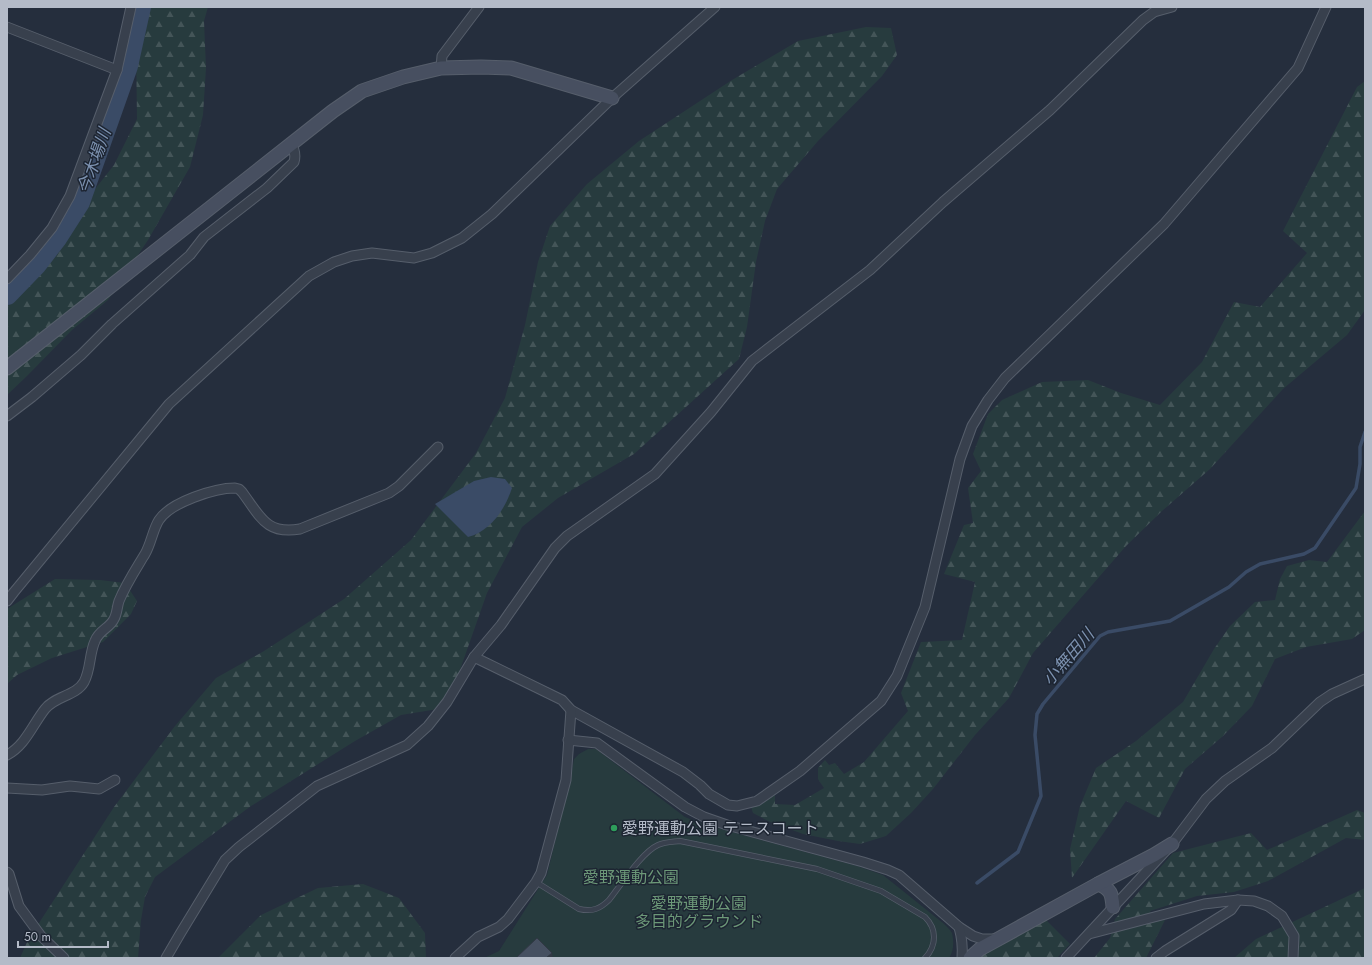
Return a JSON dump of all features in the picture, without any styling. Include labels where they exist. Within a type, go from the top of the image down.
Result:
[{"type":"street","points":[[7,279],[30,255],[52,228],[70,196],[116,70],[131,7]]},
{"type":"street","points":[[441,68],[442,56],[479,7]]},
{"type":"street","points":[[7,601],[10,592],[170,404],[309,276],[334,262],[352,256],[372,253],[414,258],[432,254],[462,238],[492,214],[612,98],[715,7]]},
{"type":"street","points":[[166,958],[225,860],[317,786],[407,745],[428,726],[447,702],[474,656],[501,624],[555,548],[567,536],[655,474],[711,412],[752,361],[870,270],[943,202],[1050,110],[1143,20],[1154,12],[1172,7]]},
{"type":"street","points":[[474,656],[562,700],[571,710],[684,772],[709,794],[728,805],[738,806],[758,801],[800,771],[881,701],[897,676],[925,607],[960,459],[972,426],[988,400],[1005,378],[1164,224],[1298,68],[1326,7]]},
{"type":"street","points":[[7,26],[116,70]]},
{"type":"street","points":[[7,368],[333,111],[362,91],[403,76],[441,68],[481,67],[511,68],[612,98]]},
{"type":"street","points":[[7,416],[32,397],[80,355],[112,324],[190,255],[204,237],[267,188],[294,162],[294,148],[291,144]]},
{"type":"street","points":[[7,755],[14,752],[20,746],[47,706],[73,692],[83,684],[87,676],[94,643],[98,634],[114,619],[120,601],[134,570],[146,552],[158,521],[165,513],[188,500],[235,488],[242,492],[263,522],[282,530],[289,531],[300,529],[389,493],[399,486],[438,447]]},
{"type":"street","points":[[1066,958],[1172,844],[1206,799],[1225,781],[1272,748],[1326,698],[1344,687],[1365,679]]},
{"type":"street","points":[[455,958],[478,937],[499,927],[508,919],[536,882],[566,780],[571,710]]},
{"type":"street","points":[[568,740],[597,743],[685,807],[704,817],[727,825],[863,862],[899,875],[958,927],[973,936],[982,939],[998,939]]},
{"type":"street","points":[[7,788],[42,790],[70,786],[99,789],[115,780]]},
{"type":"street","points":[[970,958],[980,949],[1172,844]]},
{"type":"street","points":[[7,872],[9,874],[19,906],[41,936],[64,958]]},
{"type":"street","points":[[1098,884],[1106,887],[1110,893],[1113,907]]},
{"type":"street","points":[[1089,934],[1204,904],[1238,900],[1254,901],[1268,906],[1282,916],[1294,936],[1292,958]]},
{"type":"street","points":[[1156,958],[1231,910],[1238,900]]},
{"type":"street","points":[[958,927],[962,938],[962,958]]},
{"type":"lane","points":[[536,882],[579,909],[587,911],[595,910],[603,906],[609,900],[644,855],[651,849],[659,844],[680,841],[817,869],[881,891],[925,917],[929,922],[934,933],[934,940],[933,947],[925,958]]},
{"type":"green space","points":[[137,7],[208,7],[204,21],[206,68],[203,115],[190,167],[148,240],[108,300],[72,330],[7,395],[7,298],[36,264],[114,165],[137,119]]},
{"type":"green space","points":[[866,27],[891,28],[897,55],[882,76],[818,141],[777,189],[765,221],[756,262],[747,327],[739,359],[634,454],[558,498],[522,527],[487,593],[455,684],[438,709],[401,715],[355,741],[251,806],[155,877],[145,897],[141,920],[138,958],[20,958],[28,940],[114,807],[175,726],[216,678],[264,651],[344,599],[411,540],[476,453],[505,398],[525,325],[538,262],[550,226],[587,184],[639,141],[732,80],[798,41]]},
{"type":"green space","points":[[1365,81],[1365,310],[1347,335],[1283,389],[1210,469],[1162,511],[1126,546],[1033,653],[1009,698],[975,735],[933,789],[911,813],[886,836],[860,844],[838,841],[803,834],[768,821],[753,813],[751,807],[775,795],[775,804],[795,805],[824,788],[818,779],[818,768],[825,760],[829,765],[835,763],[844,774],[864,762],[908,711],[901,693],[921,642],[962,640],[975,582],[944,574],[964,525],[973,523],[968,488],[981,471],[973,454],[988,414],[1002,400],[1042,382],[1088,380],[1121,393],[1160,405],[1202,362],[1234,302],[1260,307],[1307,253],[1283,231],[1357,87]]},
{"type":"green space","points":[[1365,511],[1365,630],[1352,639],[1306,647],[1275,659],[1252,706],[1223,736],[1185,769],[1159,818],[1126,801],[1072,878],[1070,849],[1080,806],[1096,768],[1136,741],[1183,702],[1214,649],[1230,626],[1255,602],[1275,600],[1280,579],[1287,566],[1309,560],[1327,562]]},
{"type":"green space","points":[[55,579],[100,580],[125,583],[137,601],[131,614],[103,642],[52,658],[17,675],[7,684],[7,609]]},
{"type":"green space","name":"愛野運動公園","points":[[588,749],[596,749],[685,817],[702,824],[857,866],[883,875],[950,930],[952,933],[953,943],[951,955],[949,958],[484,958],[499,951],[547,875],[574,759]]},
{"type":"green space","points":[[1357,810],[1365,813],[1365,840],[1346,838],[1268,881],[1234,892],[1197,896],[1150,911],[1154,921],[1165,920],[1146,958],[1094,958],[1110,938],[1115,919],[1173,853],[1251,833],[1267,850]]},
{"type":"green space","points":[[363,884],[399,898],[425,933],[426,958],[218,958],[261,915],[318,888]]},
{"type":"green space","points":[[1365,888],[1365,958],[1234,958],[1256,939]]},
{"type":"green space","points":[[1044,918],[1070,944],[1057,958],[978,958]]},
{"type":"water","points":[[491,477],[505,479],[512,488],[509,496],[496,518],[484,530],[468,537],[435,504],[474,481]]},
{"type":"building","points":[[537,938],[552,953],[546,958],[517,957]]},
{"type":"waterway","name":"今木場川","points":[[7,294],[36,264],[56,238],[79,202],[127,66],[140,7]]},
{"type":"waterway","name":"小無田川","points":[[977,883],[1018,852],[1041,796],[1035,735],[1037,714],[1043,704],[1100,636],[1108,632],[1170,621],[1229,587],[1246,572],[1260,564],[1304,554],[1315,548],[1356,488],[1360,464],[1360,447],[1365,432]]},
{"type":"place","name":"愛野運動公園 テニスコート","points":[[614,828]]},
{"type":"park label","name":"愛野運動公園 多目的グラウンド","points":[[699,912]]}]
